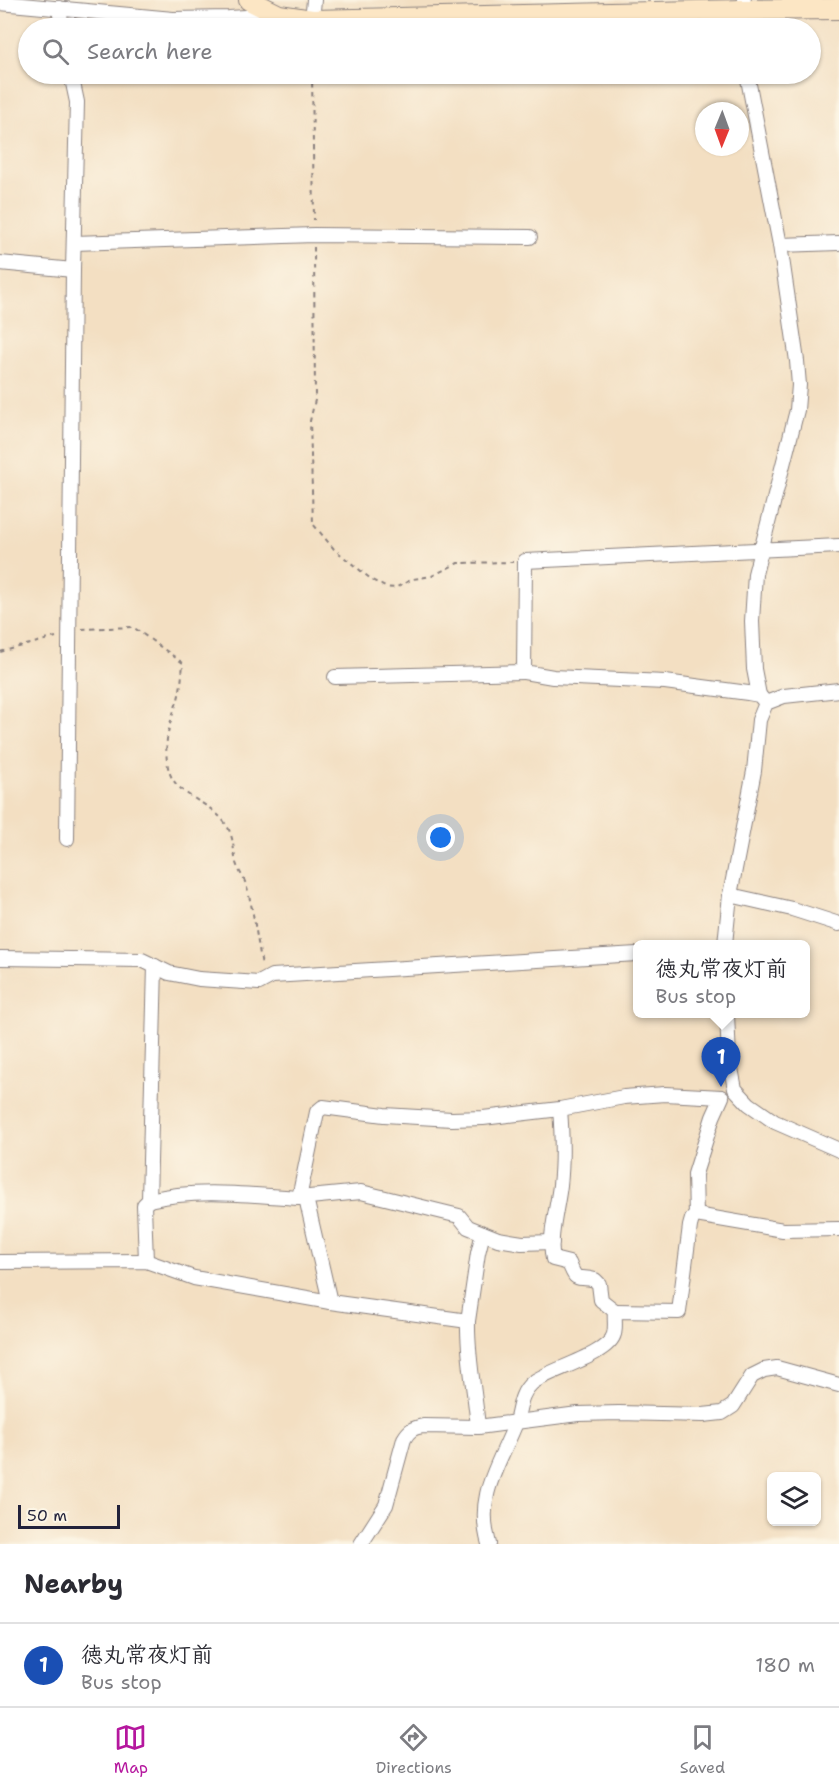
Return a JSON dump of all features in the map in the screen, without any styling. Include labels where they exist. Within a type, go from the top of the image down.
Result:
[{"type":"main road","points":[[249,0],[279,15],[299,18]]},
{"type":"main road","points":[[345,18],[508,8],[742,13],[839,9]]},
{"type":"street","points":[[312,18],[314,0]]},
{"type":"street","points":[[0,3],[163,18]]},
{"type":"street","points":[[59,8],[60,18]]},
{"type":"street","points":[[229,18],[279,15]]},
{"type":"street","points":[[67,839],[77,102],[73,84]]},
{"type":"street","points":[[726,940],[730,895],[754,771],[763,699],[754,669],[752,621],[754,574],[797,410],[799,385],[780,245],[749,84]]},
{"type":"street","points":[[74,243],[314,235],[530,237]]},
{"type":"street","points":[[780,245],[839,243]]},
{"type":"street","points":[[0,262],[73,270]]},
{"type":"street","points":[[524,672],[525,561],[839,546]]},
{"type":"street","points":[[335,677],[524,672],[553,677],[665,682],[763,699],[839,690]]},
{"type":"street","points":[[730,895],[792,909],[839,924]]},
{"type":"street","points":[[0,958],[142,960],[169,974],[199,979],[259,983],[272,976],[633,954]]},
{"type":"street","points":[[149,1200],[155,966]]},
{"type":"street","points":[[727,1018],[729,1058],[735,1089],[750,1104],[775,1122],[839,1150]]},
{"type":"street","points":[[330,1302],[303,1198],[317,1112],[324,1107],[384,1115],[452,1119],[483,1118],[560,1109],[624,1097],[665,1094],[722,1097],[735,1089]]},
{"type":"street","points":[[560,1109],[561,1182],[552,1242],[552,1259],[569,1263],[577,1278],[595,1280],[599,1284],[601,1300],[615,1311],[679,1312],[690,1226],[696,1215],[695,1174],[722,1097]]},
{"type":"street","points":[[147,1261],[144,1204],[149,1200],[201,1192],[303,1198],[361,1192],[459,1216],[468,1227],[498,1239],[522,1243],[552,1242]]},
{"type":"street","points":[[696,1215],[783,1230],[839,1229]]},
{"type":"street","points":[[478,1427],[475,1389],[470,1372],[468,1321],[483,1233]]},
{"type":"street","points":[[0,1262],[147,1261],[194,1278],[330,1302],[468,1321]]},
{"type":"street","points":[[489,1544],[484,1522],[489,1484],[516,1422],[519,1405],[526,1390],[533,1382],[583,1359],[606,1345],[614,1335],[615,1311]]},
{"type":"street","points":[[361,1544],[386,1505],[404,1438],[409,1431],[415,1428],[423,1426],[478,1427],[578,1414],[703,1415],[722,1413],[733,1406],[752,1376],[764,1370],[777,1368],[839,1385]]},
{"type":"path","points":[[312,84],[315,400],[310,421],[313,524],[334,549],[372,580],[385,587],[395,588],[413,579],[432,576],[458,564],[525,561]]},
{"type":"path","points":[[0,652],[77,630],[133,627],[183,663],[178,698],[166,738],[168,768],[180,790],[196,798],[213,811],[225,822],[231,834],[236,860],[248,892],[265,980]]},
{"type":"place","name":"徳丸常夜灯前","points":[[721,1087]]}]
